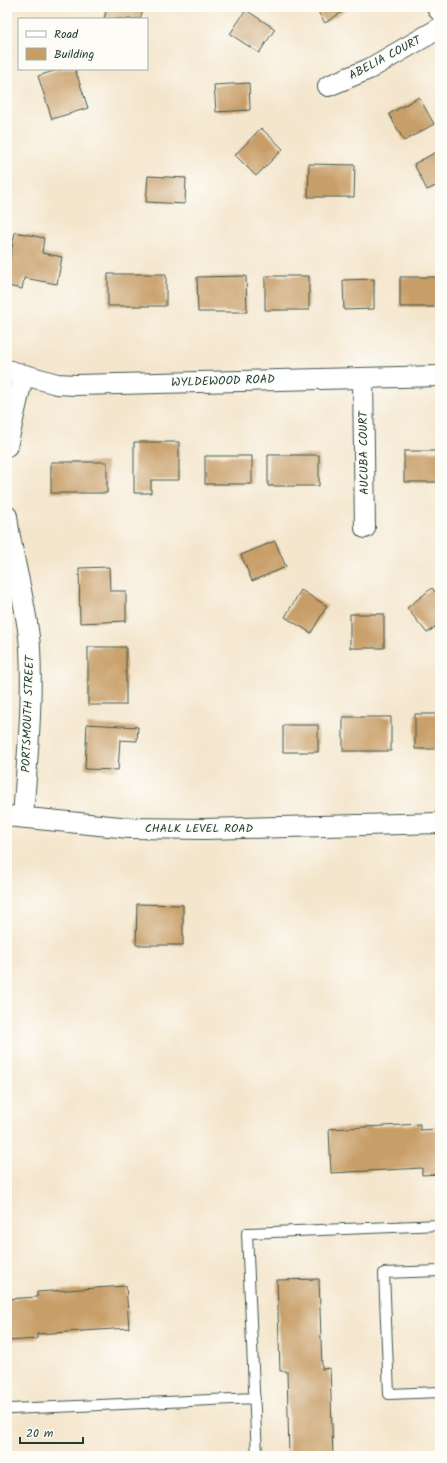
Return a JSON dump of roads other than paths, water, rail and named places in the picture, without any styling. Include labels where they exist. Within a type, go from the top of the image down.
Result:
[{"type":"street","name":"ABELIA COURT","points":[[328,86],[369,69],[440,28]]},
{"type":"street","points":[[7,446],[15,373]]},
{"type":"street","name":"WYLDEWOOD ROAD","points":[[15,373],[57,384],[76,385],[440,376]]},
{"type":"street","name":"AUCUBA COURT","points":[[363,378],[365,528]]},
{"type":"street","name":"PORTSMOUTH STREET","points":[[7,516],[9,537],[26,611],[30,647],[31,690],[15,816]]},
{"type":"street","name":"CHALK LEVEL ROAD","points":[[15,816],[130,828],[205,829],[440,823]]},
{"type":"lane","points":[[257,1456],[247,1233],[440,1225]]},
{"type":"lane","points":[[440,1271],[384,1273],[389,1394],[440,1392]]},
{"type":"lane","points":[[11,1409],[255,1398]]}]
